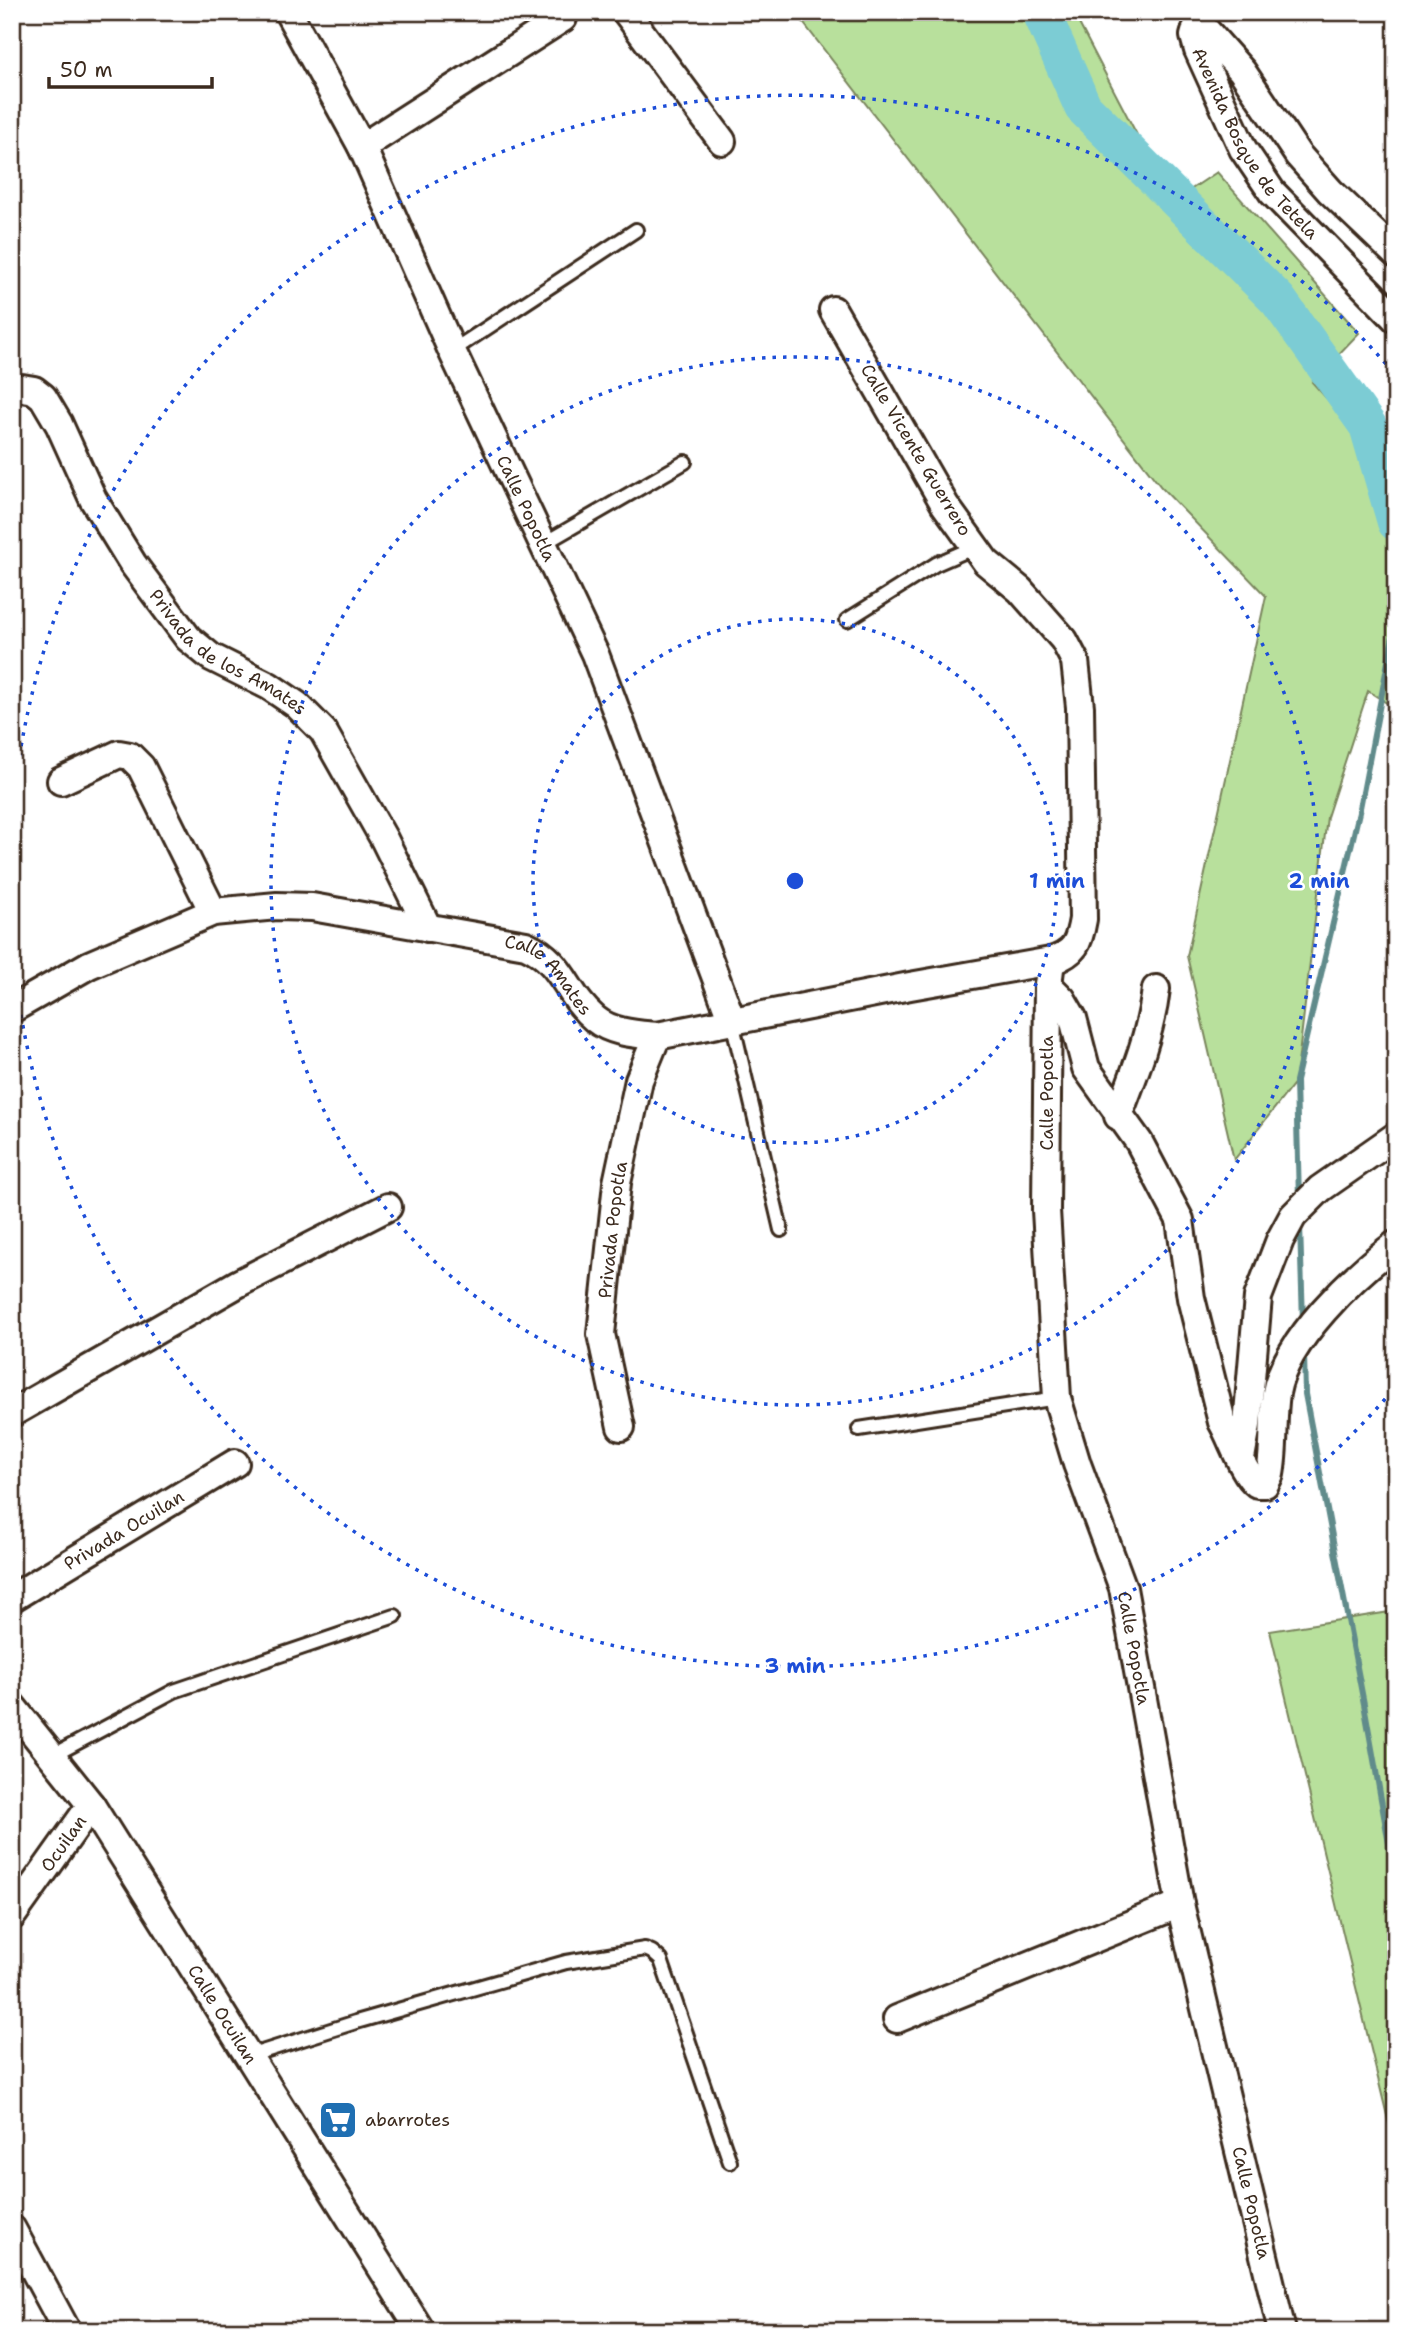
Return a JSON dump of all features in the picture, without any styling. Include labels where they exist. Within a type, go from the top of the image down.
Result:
[{"type":"street","name":"Calle Popotla","points":[[288,12],[362,147],[452,351],[595,654],[732,1021]]},
{"type":"street","points":[[626,12],[722,141]]},
{"type":"street","points":[[362,147],[564,18]]},
{"type":"street","name":"Avenida Bosque de Tetela","points":[[1396,254],[1330,191],[1298,155],[1242,71],[1216,39],[1204,28],[1196,29],[1194,36],[1198,50],[1243,149],[1272,192],[1396,319]]},
{"type":"street","name":"Calle Vicente Guerrero","points":[[833,310],[945,505],[986,562],[1020,590],[1064,640],[1075,661],[1080,707],[1083,919],[1080,936]]},
{"type":"street","name":"Privada de los Amates","points":[[22,388],[34,390],[43,397],[59,424],[93,499],[133,564],[188,638],[211,657],[269,686],[297,705],[323,730],[384,839],[428,928]]},
{"type":"street","points":[[61,781],[119,754],[130,756],[141,767],[213,912]]},
{"type":"street","name":"Calle Amates","points":[[12,1009],[89,965],[213,912],[277,905],[312,907],[526,945],[555,964],[568,988],[596,1020],[626,1032],[657,1036],[910,986],[1049,973],[1072,951],[1080,936]]},
{"type":"street","name":"Calle Popotla","points":[[1049,973],[1046,1210],[1057,1398],[1077,1464],[1123,1588],[1180,1904],[1282,2331]]},
{"type":"street","points":[[1049,973],[1073,1018],[1086,1068],[1139,1142],[1180,1220],[1191,1297],[1222,1422],[1247,1474],[1257,1484],[1267,1481],[1273,1458],[1276,1394],[1282,1373],[1296,1347],[1332,1301],[1396,1244]]},
{"type":"street","points":[[1118,1116],[1138,1066],[1153,1014],[1156,989]]},
{"type":"street","name":"Privada Popotla","points":[[621,1427],[601,1334],[619,1170],[639,1080],[657,1036]]},
{"type":"street","points":[[1241,1458],[1247,1425],[1258,1297],[1280,1240],[1293,1216],[1320,1189],[1396,1136]]},
{"type":"street","points":[[12,1413],[239,1283],[387,1207]]},
{"type":"street","name":"Privada Ocuilan","points":[[12,1598],[235,1463]]},
{"type":"street","name":"Calle Ocuilan","points":[[12,1706],[91,1805],[421,2331]]},
{"type":"street","name":"Ocuilan","points":[[12,1916],[91,1805]]},
{"type":"street","points":[[897,2019],[1180,1904]]},
{"type":"street","points":[[12,2229],[67,2331]]},
{"type":"lane","points":[[452,351],[636,230]]},
{"type":"lane","points":[[543,544],[685,462]]},
{"type":"lane","points":[[848,620],[936,564],[975,547]]},
{"type":"lane","points":[[732,1021],[781,1230]]},
{"type":"lane","points":[[859,1429],[1057,1398]]},
{"type":"lane","points":[[52,1756],[174,1691],[395,1616]]},
{"type":"lane","points":[[249,2056],[356,2022],[566,1962],[645,1949],[661,1960],[730,2162]]},
{"type":"green space","points":[[795,12],[1073,12],[1172,202],[1217,172],[1359,333],[1312,382],[1391,471],[1396,469],[1396,709],[1368,691],[1327,817],[1296,1081],[1234,1160],[1187,956],[1266,596],[1161,487]]},
{"type":"green space","points":[[1396,1611],[1396,2153],[1270,1631]]},
{"type":"waterway","points":[[1041,12],[1083,107],[1278,300],[1368,426],[1396,522]]},
{"type":"waterway","points":[[1299,1200],[1296,1081],[1360,808],[1396,620]]},
{"type":"waterway","points":[[1300,1225],[1303,1322]]},
{"type":"waterway","points":[[1304,1354],[1305,1394],[1396,1883]]},
{"type":"place","name":"abarrotes","points":[[338,2120]]}]
